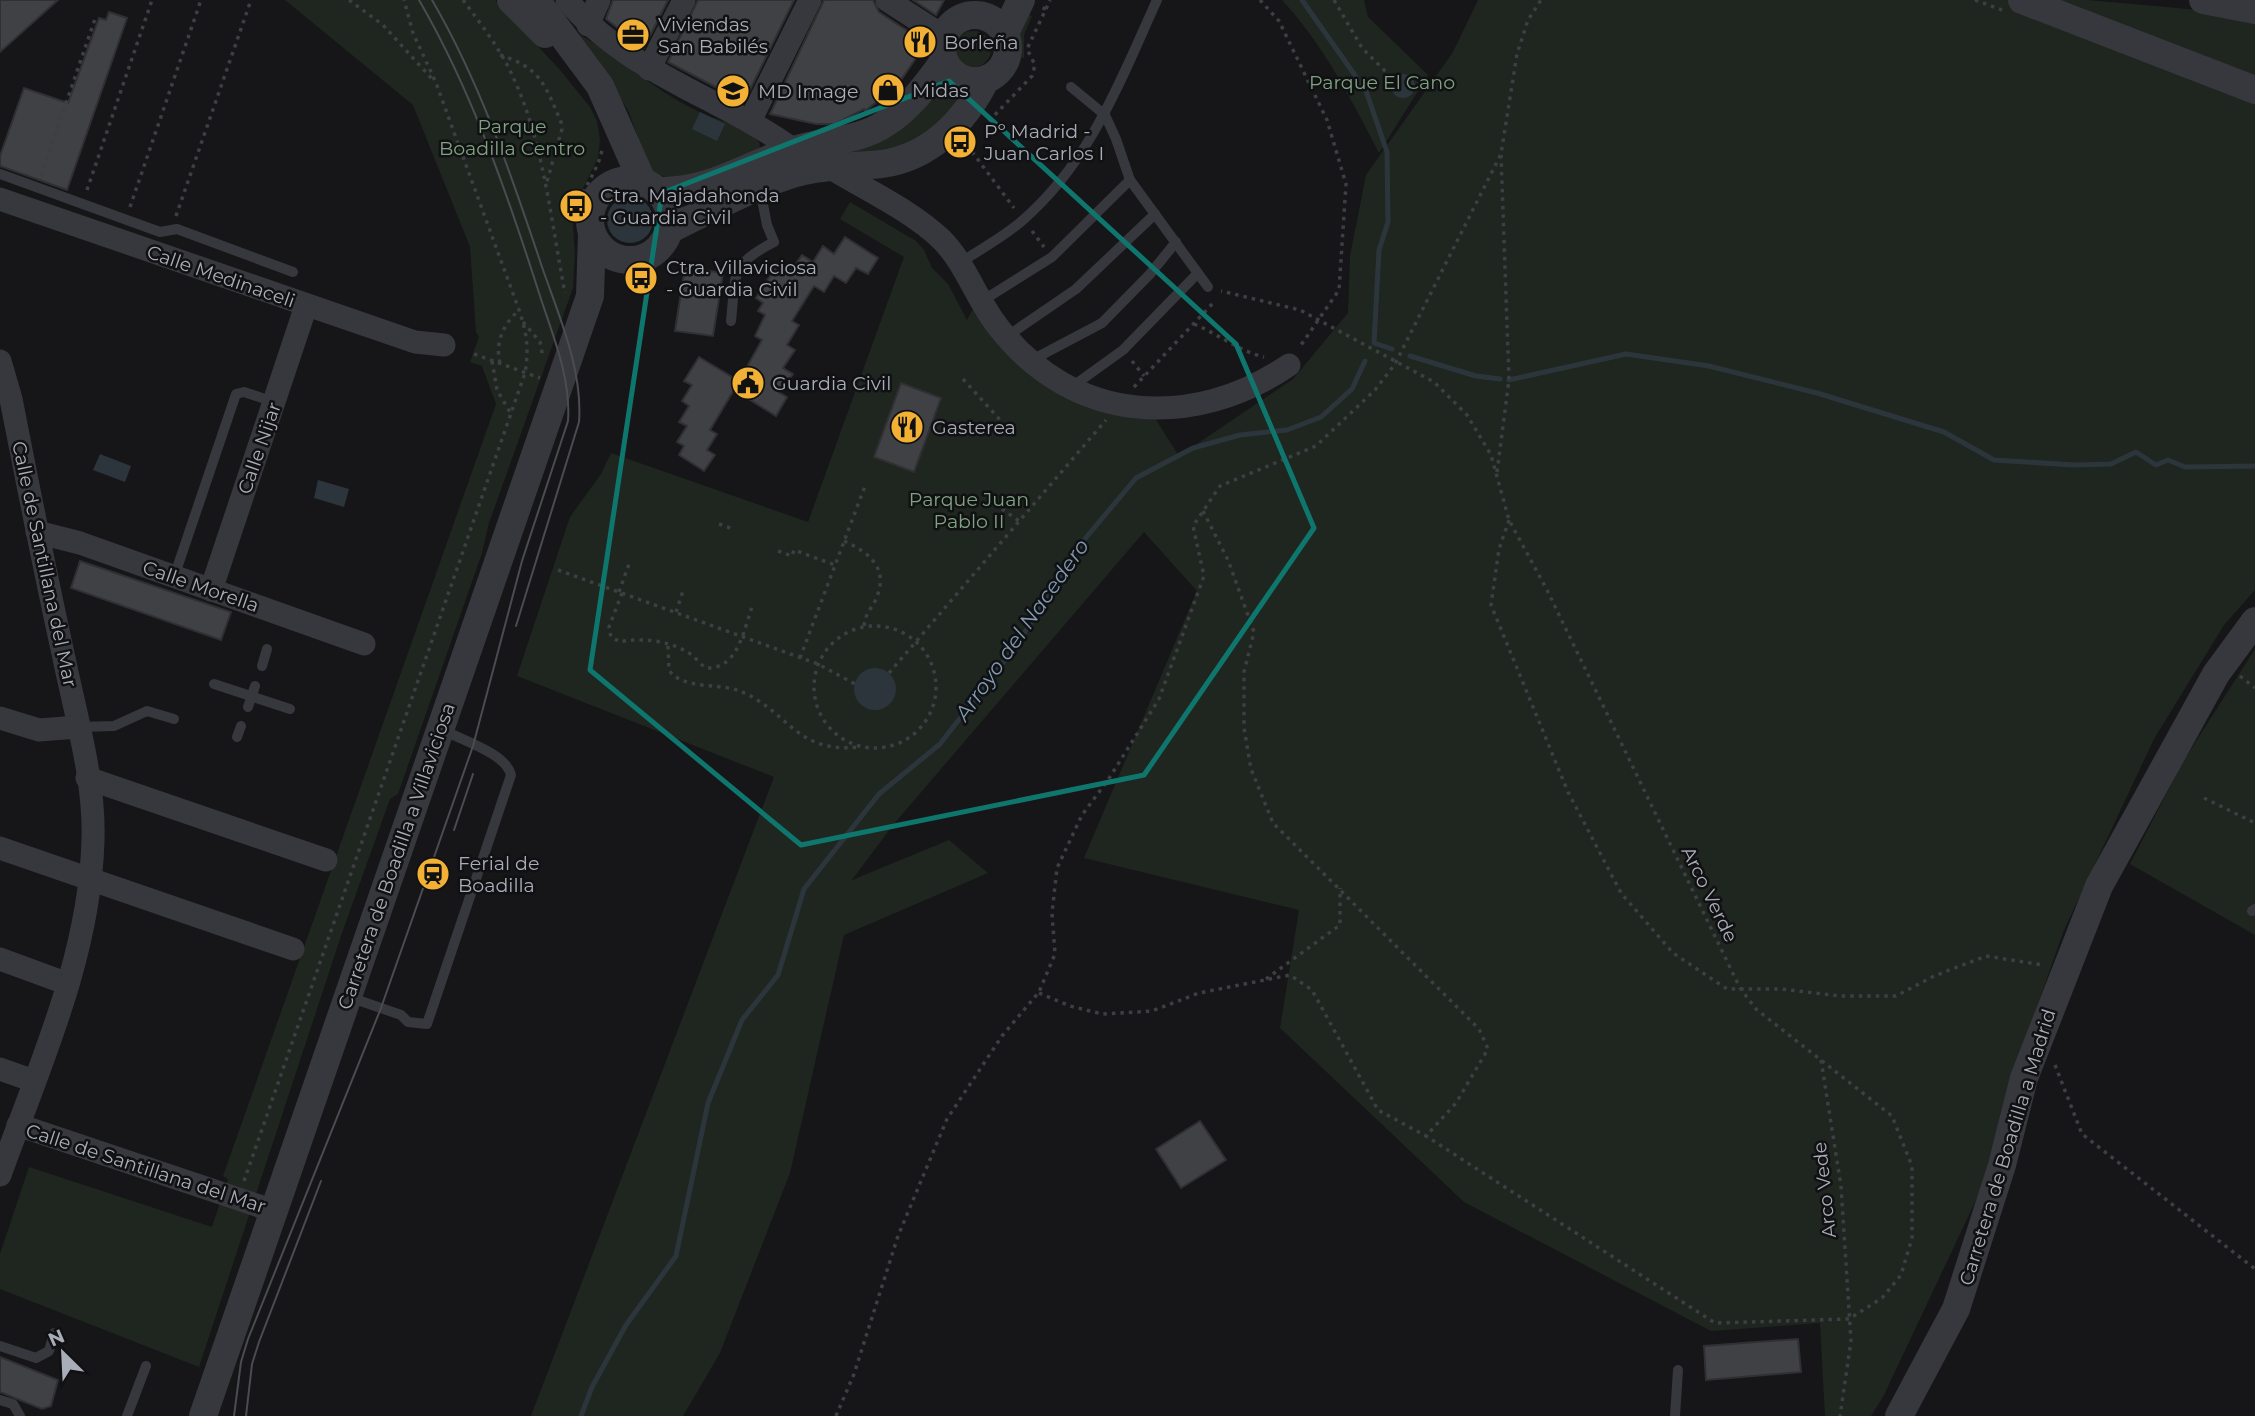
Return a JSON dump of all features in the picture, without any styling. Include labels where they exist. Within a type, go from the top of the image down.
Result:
[{"type":"street","points":[[511,0],[600,86]]},
{"type":"street","points":[[536,0],[600,86],[611,135],[611,186]]},
{"type":"street","points":[[567,0],[588,26],[649,69],[750,121],[794,150]]},
{"type":"street","points":[[588,26],[599,0]]},
{"type":"street","points":[[649,69],[684,0]]},
{"type":"street","points":[[750,121],[810,0]]},
{"type":"street","points":[[887,0],[954,29]]},
{"type":"street","points":[[2022,0],[2255,90]]},
{"type":"street","points":[[2203,0],[2255,10]]},
{"type":"street","points":[[1005,33],[1033,5]]},
{"type":"street","points":[[578,295],[634,260],[655,251],[669,230],[759,186],[810,169],[884,163],[925,149],[964,118],[986,79],[1004,64],[1008,54],[1005,33],[997,23],[986,16],[954,29],[919,95],[884,125],[863,136],[794,150],[695,189],[650,187],[632,180],[611,186],[602,192],[584,227],[610,255],[634,260]]},
{"type":"street","points":[[954,29],[951,72],[974,81],[986,79]]},
{"type":"street","points":[[611,135],[668,209],[669,230]]},
{"type":"street","points":[[884,163],[881,184],[889,204]]},
{"type":"street","points":[[829,167],[916,219],[961,262],[1006,337],[1030,361],[1071,388],[1117,405],[1178,409],[1237,395],[1286,367]]},
{"type":"street","name":"Calle Medinaceli","points":[[0,199],[415,342],[444,345]]},
{"type":"street","name":"Carretera de Boadilla a Villaviciosa","points":[[203,1416],[346,996],[441,729],[578,295],[584,227]]},
{"type":"street","name":"Calle Nijar","points":[[211,590],[306,306]]},
{"type":"street","name":"Calle de Santillana del Mar","points":[[0,360],[11,399],[93,813],[90,880],[68,984],[0,1175]]},
{"type":"street","name":"Calle Morella","points":[[37,532],[80,543],[211,590],[278,619],[364,644]]},
{"type":"street","name":"Carretera de Boadilla a Madrid","points":[[1899,1416],[1956,1309],[2003,1165],[2024,1078],[2099,886],[2216,674],[2253,628]]},
{"type":"street","points":[[0,718],[39,730],[78,727]]},
{"type":"street","points":[[87,778],[326,860]]},
{"type":"street","points":[[0,848],[293,949]]},
{"type":"street","points":[[0,959],[68,984]]},
{"type":"street","points":[[0,1069],[34,1081]]},
{"type":"street","name":"Calle de Santillana del Mar","points":[[18,1125],[274,1211]]},
{"type":"lane","points":[[961,262],[1023,220],[1078,161],[1105,116],[1157,0]]},
{"type":"lane","points":[[1072,87],[1105,116],[1130,180],[1208,287]]},
{"type":"lane","points":[[0,174],[160,232],[177,229],[293,272]]},
{"type":"lane","points":[[982,301],[1052,257],[1130,180]]},
{"type":"lane","points":[[731,321],[736,274],[747,256],[774,242],[766,225],[759,186]]},
{"type":"lane","points":[[1006,337],[1076,289],[1155,214]]},
{"type":"lane","points":[[1030,361],[1102,323],[1175,242]]},
{"type":"lane","points":[[1071,388],[1124,350],[1198,273]]},
{"type":"lane","points":[[174,577],[236,394],[244,392],[274,402]]},
{"type":"lane","points":[[262,666],[267,649]]},
{"type":"lane","points":[[214,684],[290,709]]},
{"type":"lane","points":[[78,727],[114,726],[147,711],[173,719]]},
{"type":"lane","points":[[346,996],[401,1015],[408,1023],[427,1024],[511,775],[509,766],[501,757],[441,729]]},
{"type":"lane","points":[[0,1346],[36,1358],[49,1351],[54,1334]]},
{"type":"lane","points":[[127,1416],[146,1366]]},
{"type":"lane","points":[[1675,1416],[1678,1370]]},
{"type":"lane","points":[[0,1400],[13,1404],[20,1416]]},
{"type":"path","points":[[84,197],[152,0]]},
{"type":"path","points":[[129,211],[201,0]]},
{"type":"path","points":[[173,225],[251,0]]},
{"type":"path","points":[[349,0],[383,25],[436,83]]},
{"type":"path","points":[[238,1199],[511,414],[525,373],[528,352],[519,310],[436,83],[413,33],[404,0]]},
{"type":"path","points":[[463,0],[500,55],[520,93],[578,295]]},
{"type":"path","points":[[987,124],[1032,76],[1035,65],[1027,49],[1033,5],[1050,0]]},
{"type":"path","points":[[1194,324],[1222,335],[1246,352],[1272,359],[1286,367],[1339,290],[1346,184],[1327,120],[1279,20],[1260,0]]},
{"type":"path","points":[[1334,0],[1362,48],[1393,79]]},
{"type":"path","points":[[1496,474],[1509,380],[1501,154],[1517,54],[1528,20],[1541,0]]},
{"type":"path","points":[[39,180],[96,16]]},
{"type":"path","points":[[500,55],[528,65],[538,74],[561,122],[550,177],[545,187]]},
{"type":"path","points":[[584,227],[579,202],[611,135]]},
{"type":"path","points":[[836,1416],[854,1374],[898,1236],[947,1119],[1002,1036],[1039,992],[1055,954],[1052,913],[1057,868],[1082,815],[1108,780],[1159,699],[1205,576],[1193,526],[1220,486],[1316,446],[1375,390],[1395,363],[1501,154]]},
{"type":"path","name":"Arco Verde","points":[[1208,287],[1300,310],[1434,382],[1466,415],[1492,455],[1509,520],[1547,590],[1740,988],[1756,1009],[1892,1116],[1912,1166],[1912,1238],[1901,1275],[1882,1298],[1849,1319]]},
{"type":"path","points":[[889,673],[1117,405],[1224,291]]},
{"type":"path","points":[[499,363],[500,338],[519,310]]},
{"type":"path","points":[[523,322],[540,342],[545,365]]},
{"type":"path","points":[[474,354],[545,380],[547,376]]},
{"type":"path","points":[[492,360],[497,390],[511,414]]},
{"type":"path","points":[[963,379],[1002,421]]},
{"type":"path","points":[[800,658],[865,486]]},
{"type":"path","points":[[988,499],[1019,521]]},
{"type":"path","points":[[1203,511],[1228,560],[1254,632],[1244,672],[1244,728],[1251,769],[1273,824],[1479,1029],[1488,1049],[1456,1103],[1426,1136]]},
{"type":"path","points":[[1509,520],[1499,549],[1491,605],[1568,792],[1621,893],[1673,953],[1727,989],[1781,989],[1840,996],[1896,996],[1986,956],[2048,966]]},
{"type":"path","points":[[719,523],[735,530]]},
{"type":"path","points":[[844,541],[873,556],[880,570],[880,585],[866,614],[864,626]]},
{"type":"path","points":[[778,551],[792,556],[794,550],[835,565]]},
{"type":"path","points":[[629,564],[609,627],[611,637],[620,642],[641,639],[690,653],[706,668],[720,667],[733,656],[752,607]]},
{"type":"path","points":[[558,569],[818,664],[855,684]]},
{"type":"path","points":[[676,612],[684,588]]},
{"type":"path","points":[[668,646],[669,670],[680,680],[723,685],[741,691],[812,743],[841,749],[892,745],[917,731],[930,713],[936,693],[936,679],[925,652],[916,641],[891,628],[864,626],[836,639],[818,664],[814,679],[818,709],[836,734],[864,747]]},
{"type":"path","points":[[2204,798],[2255,823]]},
{"type":"path","points":[[1264,980],[1340,925],[1340,888]]},
{"type":"path","points":[[1039,992],[1070,1006],[1102,1014],[1152,1011],[1199,993],[1290,975],[1312,990],[1378,1110],[1426,1136],[1715,1323],[1849,1319],[1851,1342],[1840,1416]]},
{"type":"path","points":[[2041,1030],[2082,1134],[2255,1269]]},
{"type":"path","name":"Arco Vede","points":[[1821,1058],[1841,1186],[1849,1319]]},
{"type":"highlighted area","points":[[949,81],[1236,344],[1314,528],[1144,775],[801,845],[590,670],[623,466],[662,193]]},
{"type":"green space","name":"Parque Boadilla Centro","points":[[285,0],[495,0],[560,70],[590,107],[597,121],[600,139],[598,158],[572,210],[575,255],[573,288],[489,523],[482,553],[398,794],[390,799],[342,933],[199,1367],[0,1289],[0,1254],[29,1167],[212,1227],[228,1179],[223,1176],[496,404],[482,366],[470,362],[479,337],[476,332],[470,247],[413,105]]},
{"type":"green space","name":"Parque El Cano","points":[[1282,0],[1364,0],[1368,17],[1428,75],[1379,153],[1347,92],[1311,35]]},
{"type":"green space","name":"Parque Juan Pablo II","points":[[1478,0],[2088,0],[2255,15],[2255,590],[2224,625],[2154,739],[2064,930],[2026,1038],[1977,1198],[1884,1395],[1871,1416],[1825,1416],[1820,1323],[1711,1331],[1464,1202],[1280,1028],[1299,910],[1084,858],[1197,591],[1144,532],[893,825],[852,880],[949,840],[988,873],[844,935],[790,1173],[720,1353],[683,1416],[531,1416],[774,777],[517,676],[570,517],[601,474],[611,453],[808,522],[904,257],[840,219],[850,202],[916,241],[924,250],[932,268],[948,284],[967,320],[974,307],[1000,342],[1153,415],[1179,456],[1293,379],[1348,313],[1350,256],[1366,175],[1453,52]]},
{"type":"green space","points":[[1023,11],[1032,16],[1024,35],[1024,58],[1014,56],[1013,39]]},
{"type":"green space","points":[[973,31],[986,36],[991,49],[986,62],[973,67],[960,62],[955,49],[960,36]]},
{"type":"green space","points":[[577,33],[687,106],[749,133],[760,144],[759,151],[681,180],[651,173],[628,110]]},
{"type":"green space","points":[[943,90],[965,97],[924,136],[897,148],[842,159],[856,148],[891,132]]},
{"type":"green space","points":[[2255,649],[2255,935],[2130,864],[2184,760]]},
{"type":"shaded area","points":[[1403,74],[1411,78],[1415,86],[1411,94],[1403,98],[1395,94],[1391,86],[1395,78]]},
{"type":"shaded area","points":[[700,112],[725,124],[717,141],[692,129]]},
{"type":"shaded area","points":[[630,197],[646,204],[653,220],[646,236],[630,243],[614,236],[607,220],[614,204]]},
{"type":"shaded area","points":[[100,454],[131,466],[125,482],[93,470]]},
{"type":"shaded area","points":[[318,480],[349,489],[344,507],[314,498]]},
{"type":"shaded area","points":[[875,668],[890,674],[896,689],[890,704],[875,710],[860,704],[854,689],[860,674]]},
{"type":"building","points":[[0,0],[58,0],[0,52]]},
{"type":"building","points":[[613,0],[668,0],[644,48],[606,19]]},
{"type":"building","points":[[698,0],[794,0],[744,102],[668,62]]},
{"type":"building","points":[[824,0],[873,0],[879,12],[926,43],[897,86],[865,111],[864,109],[835,124],[816,124],[770,114]]},
{"type":"building","points":[[913,0],[944,0],[936,15]]},
{"type":"building","points":[[109,12],[127,18],[67,190],[0,166],[0,156],[24,88],[68,103],[99,18],[106,20]]},
{"type":"building","points":[[845,237],[878,258],[868,274],[856,268],[846,283],[834,276],[824,292],[814,286],[792,321],[799,325],[787,345],[795,350],[783,368],[793,374],[780,393],[787,397],[776,416],[734,390],[710,430],[717,434],[707,450],[715,455],[704,471],[679,455],[684,446],[677,442],[687,426],[679,422],[689,406],[682,401],[692,385],[684,381],[699,357],[739,381],[762,340],[755,336],[765,315],[758,311],[763,303],[756,298],[779,264],[791,271],[802,255],[813,262],[823,246],[834,254]]},
{"type":"building","points":[[685,267],[723,273],[713,336],[675,331]]},
{"type":"building","name":"Gasterea","points":[[901,383],[941,398],[914,472],[874,457]]},
{"type":"building","points":[[80,561],[231,612],[221,640],[71,588]]},
{"type":"building","points":[[1200,1121],[1226,1160],[1181,1188],[1156,1149]]},
{"type":"building","points":[[1798,1339],[1801,1372],[1706,1380],[1704,1346]]},
{"type":"building","points":[[0,1357],[58,1380],[51,1406],[42,1409],[0,1392]]},
{"type":"waterway","name":"Arroyo del Nacedero","points":[[1302,0],[1366,91],[1387,152],[1388,222],[1379,250],[1374,343],[1392,349]]},
{"type":"waterway","points":[[1509,380],[1626,354],[1709,366],[1817,393],[1944,432],[1994,460],[2074,465],[2111,464],[2136,452],[2156,465],[2168,460],[2185,467],[2255,466]]},
{"type":"waterway","points":[[1410,356],[1476,376],[1500,379]]},
{"type":"waterway","name":"Arroyo del Nacedero","points":[[581,1416],[592,1387],[626,1325],[676,1256],[708,1103],[742,1020],[778,975],[804,889],[879,794],[940,744],[1016,646],[1084,540],[1136,478],[1193,448],[1240,435],[1287,430],[1321,417],[1352,389],[1365,361]]},
{"type":"tram line","points":[[234,1416],[241,1362],[248,1339],[381,1008],[473,746],[522,561],[568,421],[567,389],[560,357],[502,182],[456,71],[419,0]]},
{"type":"tram line","points":[[432,0],[465,64],[494,130],[562,324],[577,383],[579,422],[516,626]]},
{"type":"tram line","points":[[454,830],[473,774]]},
{"type":"tram line","points":[[246,1416],[252,1364],[259,1342],[321,1181]]},
{"type":"place","name":"Viviendas San Babilés","points":[[633,35]]},
{"type":"place","name":"Borleña","points":[[920,42]]},
{"type":"place","name":"Midas","points":[[888,90]]},
{"type":"place","name":"MD Image","points":[[733,91]]},
{"type":"place","name":"Pº Madrid - Juan Carlos I","points":[[960,142]]},
{"type":"place","name":"Ctra. Majadahonda - Guardia Civil","points":[[576,206]]},
{"type":"place","name":"Ctra. Villaviciosa - Guardia Civil","points":[[641,278]]},
{"type":"place","name":"Guardia Civil","points":[[748,383]]},
{"type":"place","name":"Gasterea","points":[[907,427]]},
{"type":"place","name":"Ferial de Boadilla","points":[[433,874]]}]
